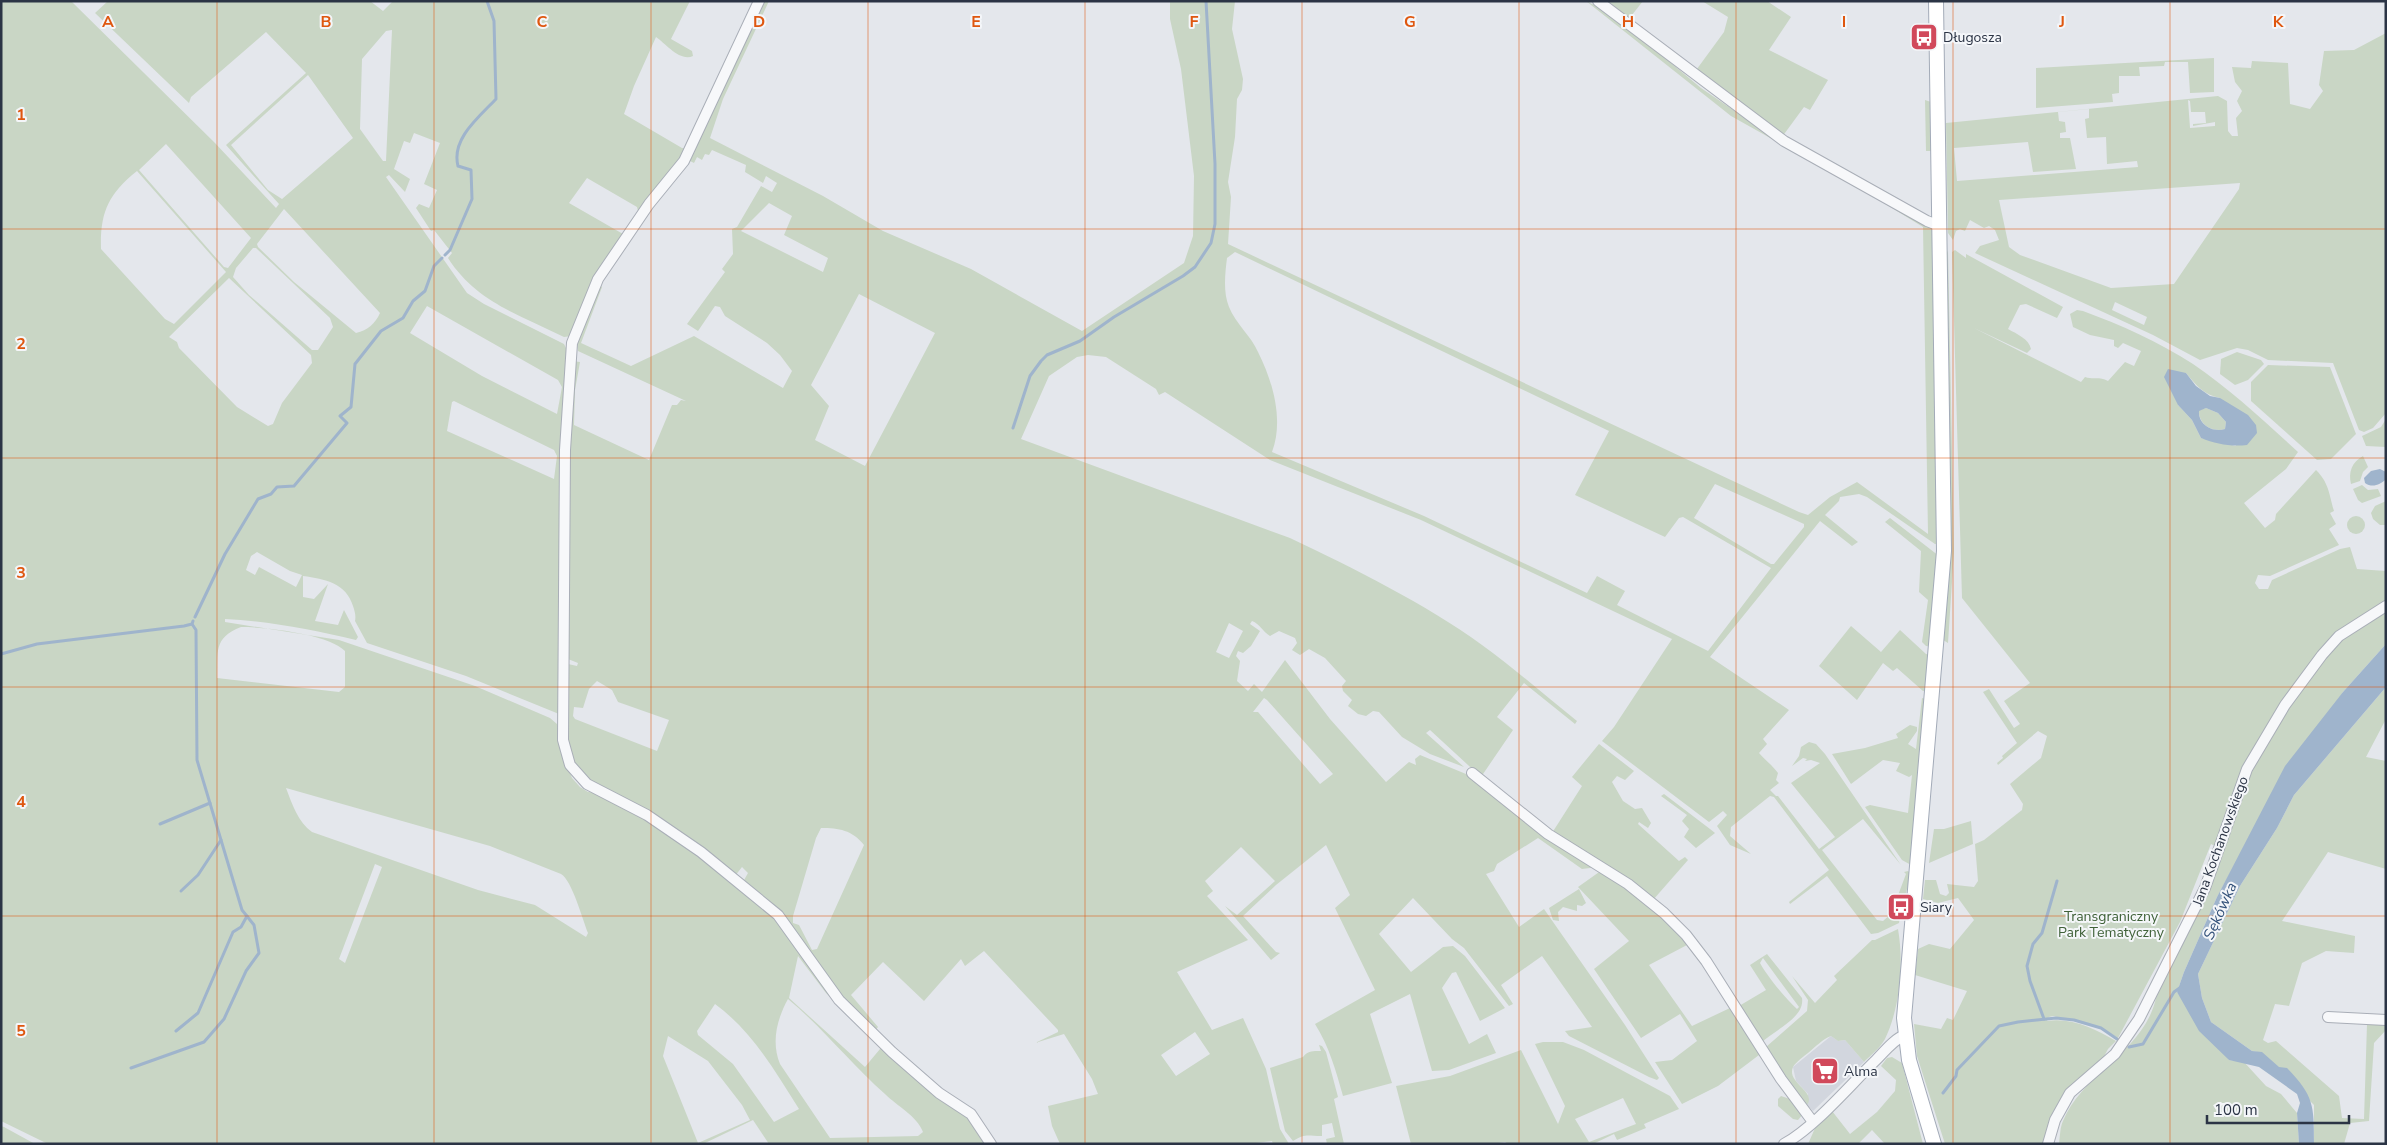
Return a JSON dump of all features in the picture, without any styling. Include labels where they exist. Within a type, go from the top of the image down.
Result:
[{"type":"main road","points":[[1934,1144],[1915,1085],[1905,1036],[1905,994],[1944,551],[1936,1]]},
{"type":"street","points":[[759,1],[684,161],[649,204],[598,279],[572,343],[564,450],[563,740],[570,765],[587,784],[647,815],[700,852],[778,916],[839,1000],[892,1052],[939,1093],[971,1114],[991,1144]]},
{"type":"street","points":[[1598,1],[1784,141],[1927,221],[1940,226]]},
{"type":"street","name":"Jana Kochanowskiego","points":[[2048,1144],[2055,1120],[2070,1093],[2115,1054],[2139,1019],[2205,888],[2247,769],[2285,705],[2322,655],[2339,636],[2386,606]]},
{"type":"street","points":[[1472,773],[1548,834],[1628,884],[1664,913],[1706,961],[1781,1078],[1813,1122]]},
{"type":"street","points":[[2328,1017],[2386,1020]]},
{"type":"street","points":[[1786,1143],[1813,1122],[1900,1037],[1905,1036]]},
{"type":"shaded area","points":[[1831,1036],[1838,1041],[1845,1040],[1864,1062],[1813,1111],[1807,1105],[1808,1094],[1796,1081],[1793,1067]]},
{"type":"green space","points":[[1,1],[71,1],[215,143],[276,208],[279,204],[226,145],[306,73],[266,32],[191,97],[189,103],[95,13],[108,1],[370,1],[383,11],[393,1],[690,1],[671,39],[692,51],[693,56],[683,57],[656,37],[634,86],[624,114],[682,148],[684,148],[689,138],[681,159],[631,223],[638,211],[637,207],[587,178],[569,203],[623,234],[572,336],[564,337],[515,314],[485,297],[459,273],[448,258],[452,253],[434,230],[431,231],[416,208],[419,204],[429,208],[437,190],[424,184],[440,143],[414,133],[410,143],[404,141],[394,169],[410,179],[405,192],[389,175],[386,177],[467,293],[484,304],[564,344],[566,348],[559,714],[466,676],[367,643],[355,621],[353,606],[345,592],[340,587],[327,581],[303,576],[303,597],[314,599],[328,584],[315,621],[338,625],[344,610],[358,637],[356,640],[291,626],[225,619],[225,622],[266,628],[241,627],[232,631],[221,641],[218,653],[217,678],[339,692],[345,687],[345,651],[325,640],[306,635],[339,640],[475,686],[550,718],[557,724],[566,763],[572,778],[580,787],[588,792],[598,793],[644,816],[698,854],[776,917],[837,1000],[966,1116],[988,1144],[769,1144],[753,1120],[703,1144],[48,1144],[1,1121]],"holes":[[[392,30],[386,161],[383,161],[360,129],[362,59],[386,31]],[[308,75],[353,138],[282,199],[268,190],[231,145]],[[166,144],[251,238],[228,268],[224,267],[139,170]],[[137,171],[226,272],[174,324],[165,319],[101,249],[104,215],[113,196],[127,179]],[[284,209],[380,313],[371,326],[356,333],[294,282],[257,244]],[[253,248],[256,248],[330,318],[333,327],[318,350],[312,350],[249,295],[233,277],[236,268]],[[229,278],[311,355],[312,363],[282,403],[273,424],[268,426],[237,407],[179,348],[177,342],[169,337]],[[427,306],[558,380],[562,387],[557,414],[482,376],[410,333]],[[454,401],[554,450],[557,456],[554,479],[447,431],[452,402]],[[257,552],[290,571],[302,575],[296,587],[259,567],[255,575],[246,570],[251,556]],[[286,788],[490,846],[561,874],[573,892],[588,933],[586,937],[535,905],[478,890],[312,832],[299,818]],[[375,864],[382,867],[345,963],[339,959]],[[798,956],[826,993],[880,1045],[880,1049],[865,1067],[789,998]],[[788,999],[873,1082],[912,1116],[923,1132],[918,1136],[830,1138],[780,1064],[777,1056],[776,1031]],[[715,1004],[752,1039],[772,1066],[799,1109],[774,1122],[733,1064],[698,1035],[697,1031]],[[668,1036],[708,1061],[742,1105],[750,1120],[698,1143],[663,1056]]]},
{"type":"green space","points":[[763,1],[769,1],[723,99],[710,138],[823,196],[883,231],[971,269],[1082,331],[1184,263],[1193,236],[1194,176],[1181,69],[1170,19],[1170,1],[1235,1],[1232,29],[1243,79],[1242,90],[1237,99],[1235,137],[1228,182],[1231,197],[1228,244],[1799,512],[1808,515],[1830,497],[1857,482],[1928,534],[1923,227],[1866,192],[1731,116],[1586,1],[1598,7],[1659,53],[1701,88],[1783,144],[1933,227],[1939,544],[1935,544],[1867,497],[1859,494],[1840,497],[1839,501],[1825,515],[1858,542],[1852,546],[1820,521],[1710,657],[1789,710],[1763,739],[1767,744],[1759,753],[1778,773],[1776,780],[1779,783],[1770,790],[1778,796],[1819,849],[1835,837],[1791,783],[1820,763],[1811,760],[1805,761],[1807,759],[1803,758],[1792,766],[1799,756],[1801,747],[1809,742],[1816,744],[1825,754],[1901,865],[1863,819],[1822,850],[1877,920],[1883,921],[1891,914],[1906,874],[1904,872],[1908,871],[1911,874],[1904,900],[1899,902],[1898,909],[1901,910],[1899,923],[1878,933],[1871,934],[1827,876],[1790,904],[1789,902],[1829,870],[1774,797],[1770,796],[1731,827],[1730,836],[1751,854],[1730,845],[1717,826],[1727,815],[1723,811],[1709,822],[1602,741],[1614,727],[1672,639],[1421,520],[1270,460],[1165,392],[1159,395],[1156,389],[1106,357],[1088,355],[1077,357],[1049,376],[1021,439],[1290,538],[1364,574],[1437,615],[1482,645],[1577,721],[1575,724],[1524,683],[1497,717],[1513,730],[1481,777],[1430,730],[1426,733],[1464,767],[1430,754],[1402,737],[1379,712],[1373,711],[1366,716],[1358,714],[1348,706],[1352,700],[1343,691],[1342,686],[1346,681],[1325,658],[1309,649],[1300,655],[1292,650],[1297,643],[1295,638],[1279,631],[1270,636],[1252,621],[1250,624],[1260,631],[1251,646],[1243,653],[1238,651],[1236,656],[1240,661],[1237,681],[1248,691],[1254,684],[1262,692],[1285,660],[1330,719],[1386,782],[1409,762],[1416,765],[1415,759],[1420,755],[1466,774],[1598,867],[1582,869],[1538,838],[1497,864],[1494,871],[1486,874],[1519,927],[1544,909],[1625,1025],[1659,1078],[1657,1080],[1649,1077],[1569,1036],[1565,1031],[1592,1027],[1542,956],[1501,985],[1513,1004],[1509,1006],[1464,948],[1452,939],[1413,898],[1379,934],[1411,972],[1443,947],[1453,946],[1465,956],[1505,1008],[1480,1021],[1456,972],[1452,973],[1442,988],[1469,1044],[1487,1034],[1496,1053],[1449,1070],[1432,1071],[1410,994],[1370,1014],[1392,1083],[1343,1096],[1328,1050],[1315,1024],[1375,990],[1335,908],[1350,895],[1326,845],[1276,885],[1243,916],[1276,952],[1280,953],[1271,960],[1225,906],[1237,915],[1275,881],[1241,847],[1205,881],[1213,891],[1207,896],[1248,940],[1177,972],[1212,1030],[1243,1018],[1266,1069],[1280,1129],[1289,1144],[1273,1144],[1272,1141],[1248,1144],[1060,1144],[1052,1126],[1048,1106],[1098,1094],[1092,1079],[1064,1034],[1035,1043],[1058,1032],[1058,1030],[984,951],[965,966],[961,959],[924,1001],[883,962],[851,995],[878,1027],[875,1031],[846,1002],[812,959],[743,882],[748,873],[742,867],[735,876],[599,787],[576,769],[567,746],[568,664],[577,666],[578,663],[568,659],[566,483],[572,361],[580,362],[575,390],[574,425],[649,460],[672,405],[677,405],[681,400],[686,401],[578,351],[577,343],[599,284],[602,287],[581,343],[631,366],[694,336],[783,388],[792,371],[780,355],[767,343],[725,316],[720,307],[715,306],[698,331],[687,324],[725,272],[722,269],[733,254],[732,229],[737,227],[761,186],[772,192],[777,183],[766,176],[763,183],[745,172],[746,165],[712,150],[709,155],[705,154],[702,160],[697,157],[694,163],[688,160],[698,143],[717,96]],"holes":[[[769,203],[792,216],[784,235],[828,258],[823,272],[741,231]],[[1235,252],[1609,431],[1575,495],[1665,537],[1679,518],[1683,517],[1771,568],[1708,651],[1617,605],[1625,591],[1597,576],[1587,593],[1424,516],[1272,452],[1277,427],[1277,414],[1272,388],[1255,346],[1229,307],[1225,289],[1227,258]],[[859,294],[935,333],[865,466],[815,440],[829,406],[811,385]],[[1715,484],[1804,524],[1804,527],[1774,564],[1694,518]],[[1229,623],[1243,631],[1229,658],[1216,652]],[[597,681],[612,690],[618,702],[669,720],[657,751],[575,719],[573,716],[574,707],[583,708],[589,689]],[[1264,698],[1333,774],[1320,784],[1258,712],[1253,712]],[[821,828],[839,829],[855,836],[864,845],[817,949],[812,950],[799,925],[793,923],[793,916],[816,838]],[[1195,1032],[1210,1054],[1176,1076],[1161,1055]]]},
{"type":"green space","points":[[1605,1],[1643,1],[1628,20]]},
{"type":"green space","points":[[1702,1],[1767,1],[1791,17],[1769,50],[1828,80],[1810,110],[1804,107],[1782,137],[1694,73],[1724,32],[1728,17]]},
{"type":"green space","points":[[2386,33],[2386,413],[2373,428],[2364,432],[2359,430],[2333,363],[2268,360],[2248,350],[2237,348],[2200,360],[2153,335],[1975,253],[1980,246],[1999,240],[1995,230],[1989,226],[1984,228],[1970,220],[1965,231],[1960,229],[1956,231],[1953,240],[1948,233],[1946,123],[2218,96],[2227,101],[2228,131],[2232,136],[2238,136],[2236,118],[2242,111],[2237,101],[2242,91],[2235,82],[2232,67],[2251,68],[2252,61],[2288,63],[2290,104],[2310,109],[2323,91],[2319,85],[2324,51],[2354,50]],"holes":[[[2188,100],[2190,101],[2191,112],[2205,112],[2206,123],[2193,124],[2193,126],[2215,122],[2215,126],[2190,128]],[[2089,109],[2089,118],[2085,119],[2087,138],[2106,137],[2107,164],[2137,161],[2138,167],[1957,181],[1954,148],[2028,142],[2033,172],[2076,169],[2070,138],[2060,138],[2060,133],[2066,132],[2065,122],[2059,121],[2058,112]],[[2240,183],[2239,189],[2174,284],[2111,288],[2020,255],[2009,247],[1999,200]],[[2115,302],[2147,317],[2144,325],[2112,310]]]},
{"type":"green space","points":[[2214,58],[2214,92],[2190,93],[2188,62],[2165,62],[2164,66],[2139,67],[2140,76],[2119,76],[2119,93],[2112,94],[2113,102],[2036,108],[2036,68]]},
{"type":"green space","points":[[1925,100],[1931,102],[1932,151],[1926,151]]},
{"type":"green space","points":[[1948,250],[1954,551],[1948,643],[1943,640],[1950,552],[1946,256]]},
{"type":"green space","name":"Transgraniczny Park Tematyczny","points":[[1955,250],[1966,258],[1966,254],[2063,307],[2057,318],[2026,304],[2020,305],[2008,329],[2028,342],[2031,349],[2027,353],[1974,328],[2081,382],[2085,377],[2108,381],[2125,362],[2134,366],[2141,351],[2123,343],[2118,348],[2114,346],[2114,340],[2090,335],[2073,327],[2070,314],[2077,310],[2083,311],[2140,334],[2167,348],[2220,384],[2260,417],[2298,452],[2286,469],[2244,503],[2265,528],[2275,520],[2276,514],[2316,470],[2324,479],[2330,494],[2334,511],[2330,513],[2336,524],[2329,529],[2339,545],[2270,576],[2258,575],[2255,583],[2259,589],[2268,589],[2272,580],[2340,549],[2350,547],[2357,569],[2386,571],[2386,601],[2341,637],[2386,608],[2386,644],[2343,692],[2243,849],[2217,897],[2177,992],[2229,1060],[2244,1062],[2266,1086],[2281,1094],[2297,1113],[2299,1144],[2059,1144],[2062,1123],[2073,1103],[2087,1086],[2132,1042],[2145,1025],[2154,1006],[2158,984],[2221,849],[2211,844],[2180,922],[2118,1038],[2102,1029],[2087,1024],[2053,1016],[2049,1017],[2047,1021],[2074,1022],[2092,1028],[2116,1041],[2108,1049],[2099,1066],[2069,1091],[2044,1144],[1945,1144],[1917,1056],[1914,1024],[1941,1029],[1947,1018],[1953,1020],[1967,991],[1915,975],[1918,949],[1929,944],[1950,949],[1974,920],[1958,898],[1938,903],[1923,899],[1925,880],[1936,880],[1940,894],[1946,896],[1949,893],[1947,884],[1974,887],[1978,881],[1975,844],[1984,840],[2022,810],[2023,804],[2010,784],[2041,758],[2047,736],[2038,731],[1998,765],[1997,763],[2003,758],[2002,756],[2017,743],[1983,692],[1989,689],[2014,728],[2020,724],[2004,701],[2030,683],[1962,598],[1952,252]],"holes":[[[2186,373],[2205,392],[2220,398],[2236,446],[2201,438],[2192,420],[2178,405]]]},
{"type":"green space","points":[[2237,352],[2261,360],[2264,364],[2248,380],[2235,385],[2220,374],[2221,359]]},
{"type":"green space","points":[[2268,365],[2330,367],[2356,434],[2331,459],[2317,460],[2251,401],[2251,382]]},
{"type":"green space","points":[[2206,408],[2218,413],[2226,422],[2225,429],[2215,430],[2203,423],[2199,410]]},
{"type":"green space","points":[[2386,419],[2386,447],[2366,446],[2362,436],[2381,427]]},
{"type":"green space","points":[[2363,456],[2368,467],[2363,472],[2360,481],[2351,484],[2350,475],[2352,468],[2356,461]]},
{"type":"green space","points":[[2362,485],[2368,490],[2378,489],[2381,496],[2362,503],[2358,500],[2353,489]]},
{"type":"green space","points":[[2386,501],[2386,525],[2380,525],[2373,519],[2371,513],[2375,506]]},
{"type":"green space","points":[[2352,516],[2360,516],[2365,521],[2363,532],[2352,534],[2347,529],[2347,521]]},
{"type":"green space","points":[[1890,518],[1939,556],[1933,647],[1926,646],[1922,642],[1928,600],[1919,592],[1921,551],[1885,522]]},
{"type":"green space","points":[[1851,626],[1881,652],[1900,630],[1926,654],[1932,655],[1928,691],[1923,691],[1897,668],[1893,671],[1883,663],[1857,700],[1819,666]]},
{"type":"green space","points":[[2386,687],[2386,719],[2366,757],[2386,761],[2386,869],[2328,852],[2282,921],[2355,936],[2354,953],[2326,951],[2302,963],[2289,1006],[2275,1004],[2263,1040],[2268,1043],[2276,1041],[2339,1096],[2342,1118],[2364,1119],[2367,1024],[2370,1021],[2386,1022],[2386,1030],[2374,1043],[2369,1121],[2350,1123],[2344,1144],[2314,1144],[2314,1105],[2262,1053],[2252,1051],[2211,1022],[2202,998],[2198,974],[2240,886],[2277,828],[2294,795]]},
{"type":"green space","points":[[1922,698],[1925,699],[1911,865],[1902,860],[1865,807],[1870,805],[1908,813],[1912,775],[1909,777],[1896,771],[1900,763],[1883,760],[1851,784],[1832,754],[1865,748],[1898,738],[1896,734],[1910,725],[1917,727],[1917,731],[1908,744],[1916,749]]},
{"type":"green space","points":[[1599,744],[1634,771],[1625,780],[1617,776],[1612,782],[1623,801],[1635,809],[1642,808],[1651,823],[1648,828],[1639,822],[1638,824],[1679,861],[1685,857],[1688,860],[1653,900],[1552,833],[1582,786],[1572,777]]},
{"type":"green space","points":[[1664,794],[1715,833],[1696,848],[1684,837],[1689,829],[1682,821],[1687,815],[1661,796]]},
{"type":"green space","points":[[1971,821],[1973,844],[1929,863],[1934,829],[1944,829]]},
{"type":"green space","points":[[1602,870],[1636,892],[1690,942],[1784,1088],[1759,1055],[1718,1086],[1682,1104],[1655,1062],[1672,1060],[1697,1041],[1680,1014],[1641,1038],[1594,969],[1629,941],[1578,887]],"holes":[[[1687,945],[1713,980],[1730,1008],[1692,1026],[1649,965]]]},
{"type":"green space","points":[[1579,889],[1586,903],[1582,906],[1577,905],[1577,911],[1563,907],[1558,912],[1559,921],[1553,920],[1549,908]]},
{"type":"green space","points":[[1898,929],[1901,956],[1899,985],[1894,1014],[1885,1039],[1864,1062],[1845,1040],[1838,1041],[1831,1036],[1800,1059],[1793,1067],[1792,1073],[1808,1095],[1807,1105],[1795,1093],[1766,1047],[1807,1011],[1808,1000],[1792,976],[1815,1003],[1837,980],[1834,976],[1872,940]]},
{"type":"green space","points":[[1767,954],[1802,998],[1802,1005],[1794,1018],[1761,1043],[1739,1006],[1766,990],[1750,965]],"holes":[[[1763,958],[1799,1007],[1797,1009],[1772,980],[1760,963]]]},
{"type":"green space","points":[[1563,1042],[1584,1050],[1670,1096],[1679,1109],[1644,1124],[1646,1128],[1617,1140],[1614,1134],[1593,1144],[1508,1144],[1505,1142],[1491,1144],[1411,1144],[1396,1086],[1450,1076],[1521,1050],[1558,1124],[1565,1106],[1535,1044]],"holes":[[[1623,1098],[1636,1124],[1589,1142],[1575,1119]]]},
{"type":"green space","points":[[1319,1045],[1326,1052],[1338,1097],[1334,1099],[1344,1144],[1327,1144],[1326,1139],[1335,1137],[1332,1123],[1322,1125],[1322,1136],[1304,1136],[1293,1141],[1285,1131],[1270,1068],[1303,1057],[1309,1052],[1321,1051]]},
{"type":"green space","points":[[1892,1057],[1902,1063],[1923,1144],[1885,1144],[1872,1130],[1858,1144],[1808,1144],[1816,1126],[1832,1111],[1850,1134],[1877,1112],[1895,1091],[1896,1080],[1881,1066],[1887,1058]]},
{"type":"green space","points":[[1781,1096],[1790,1099],[1803,1114],[1798,1120],[1793,1119],[1778,1106],[1778,1099]]},
{"type":"green space","points":[[1,1126],[4,1127],[35,1144],[1,1144]]},
{"type":"water","points":[[2168,369],[2186,373],[2196,386],[2210,396],[2220,398],[2248,415],[2256,425],[2257,433],[2247,445],[2235,446],[2201,438],[2192,420],[2178,405],[2164,377]],"holes":[[[2206,408],[2218,413],[2226,422],[2225,429],[2215,430],[2203,423],[2199,416],[2199,411]]]},
{"type":"water","points":[[2380,469],[2386,472],[2386,479],[2376,485],[2365,483],[2364,478],[2371,471]]},
{"type":"water","name":"Sękówka","points":[[2386,644],[2386,687],[2294,795],[2277,828],[2240,886],[2198,974],[2202,998],[2211,1022],[2252,1051],[2262,1052],[2279,1067],[2287,1068],[2303,1086],[2313,1110],[2314,1144],[2299,1144],[2297,1113],[2300,1103],[2297,1094],[2259,1067],[2229,1060],[2199,1031],[2177,992],[2217,897],[2285,766],[2343,692]]},
{"type":"waterway","points":[[445,255],[450,250],[472,199],[471,170],[458,166],[457,156],[459,147],[468,129],[496,99],[494,21],[487,1]]},
{"type":"waterway","points":[[1013,428],[1030,376],[1047,355],[1080,341],[1114,317],[1183,276],[1195,267],[1211,243],[1215,224],[1215,164],[1206,1]]},
{"type":"waterway","points":[[195,617],[225,554],[258,499],[271,494],[277,487],[294,486],[347,423],[340,416],[351,407],[355,364],[381,331],[403,318],[413,301],[425,291],[434,266],[442,258]]},
{"type":"waterway","points":[[1,654],[37,644],[184,626],[192,624],[193,621]]},
{"type":"waterway","points":[[131,1068],[204,1042],[224,1019],[246,971],[259,953],[254,925],[242,910],[197,760],[196,630],[192,624]]},
{"type":"waterway","points":[[160,824],[210,803]]},
{"type":"waterway","points":[[181,891],[198,875],[221,840]]},
{"type":"waterway","points":[[2044,1019],[2030,981],[2027,966],[2033,944],[2042,933],[2057,881]]},
{"type":"waterway","points":[[176,1031],[198,1013],[233,932],[241,927],[247,916]]},
{"type":"waterway","points":[[2129,1047],[2143,1044],[2174,992],[2181,987]]},
{"type":"waterway","points":[[1943,1093],[1956,1076],[1957,1070],[1999,1026],[2056,1018],[2074,1020],[2101,1028],[2117,1039]]},
{"type":"place","name":"Długosza","points":[[1924,37]]},
{"type":"place","name":"Siary","points":[[1901,907]]},
{"type":"place","name":"Alma","points":[[1825,1071]]}]
